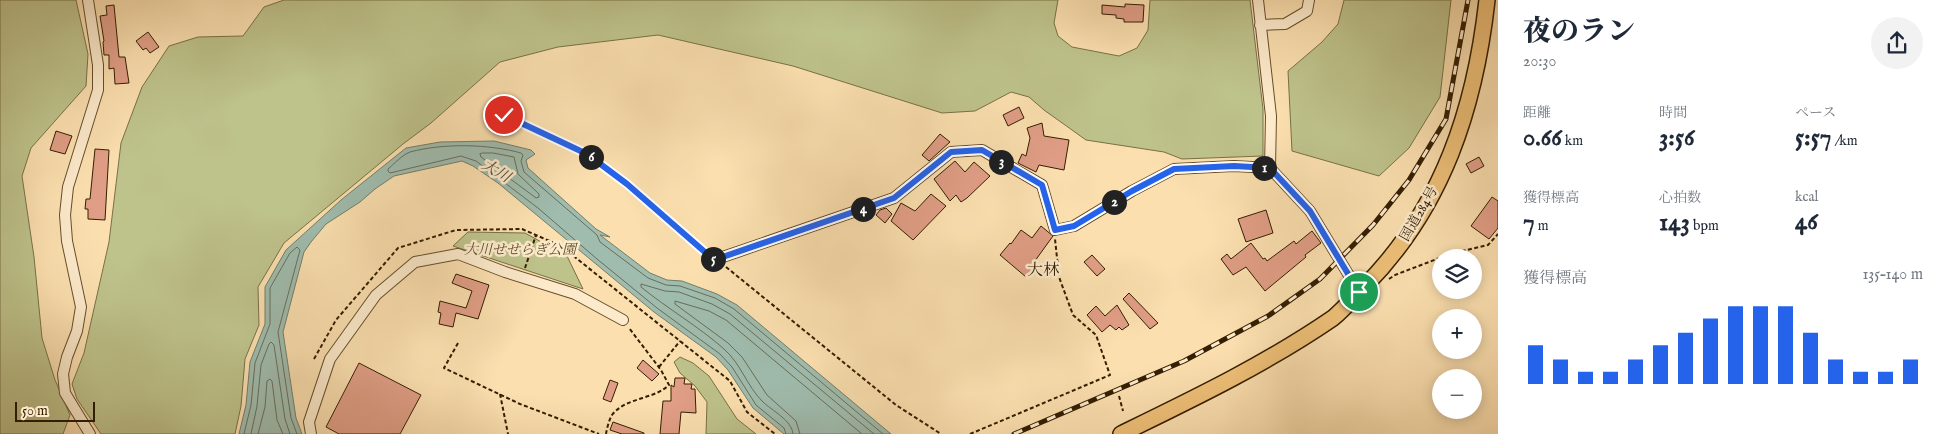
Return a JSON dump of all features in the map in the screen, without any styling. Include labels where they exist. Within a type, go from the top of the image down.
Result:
[{"type":"highway","name":"国道284号","points":[[1121,434],[1232,380],[1334,317],[1359,292],[1406,238],[1450,158],[1477,70],[1486,0]]},
{"type":"street","points":[[88,0],[98,65],[98,90],[68,187],[65,215],[81,307],[77,331],[63,374],[65,393],[90,434]]},
{"type":"street","points":[[1258,0],[1271,116],[1270,168]]},
{"type":"street","points":[[1260,25],[1286,24],[1307,11],[1309,0]]},
{"type":"street","points":[[715,260],[894,198],[951,152],[982,150],[1042,185],[1055,230],[1074,226],[1132,191],[1174,169],[1234,166],[1270,168],[1310,211],[1359,292]]},
{"type":"street","points":[[311,434],[309,422],[330,359],[376,295],[415,262],[458,254],[575,294],[623,320]]},
{"type":"path","points":[[504,115],[587,154],[627,184],[715,260],[896,405],[940,434]]},
{"type":"path","points":[[314,359],[336,320],[398,248],[456,230],[522,229],[562,246],[730,381],[747,412],[775,434]]},
{"type":"path","points":[[970,434],[1110,375],[1096,335],[1073,315],[1059,277],[1055,230]]},
{"type":"path","points":[[1387,281],[1395,275],[1450,254],[1488,245],[1498,234]]},
{"type":"path","points":[[522,277],[536,235]]},
{"type":"path","points":[[606,434],[612,416],[625,404],[662,392],[669,385],[659,367],[623,320]]},
{"type":"path","points":[[659,367],[680,341]]},
{"type":"path","points":[[458,344],[444,368],[520,404],[599,434]]},
{"type":"path","points":[[500,394],[508,434]]},
{"type":"path","points":[[1119,396],[1123,411]]},
{"type":"green space","points":[[0,0],[76,0],[88,54],[86,86],[31,148],[22,176],[34,257],[42,338],[55,380],[70,415],[63,434],[0,434]]},
{"type":"green space","points":[[284,0],[1058,0],[1054,23],[1058,36],[1072,47],[1119,56],[1137,48],[1148,30],[1150,0],[1250,0],[1263,109],[1263,156],[1182,159],[1164,152],[1086,140],[1029,97],[1011,92],[975,111],[942,113],[793,66],[658,35],[558,47],[500,62],[431,123],[284,243],[258,287],[259,325],[245,359],[241,406],[235,434],[101,434],[77,399],[72,384],[84,353],[109,242],[121,143],[142,87],[169,46],[198,37],[243,36],[264,7]]},
{"type":"green space","points":[[1344,0],[1451,0],[1440,97],[1409,148],[1379,176],[1292,151],[1288,71],[1322,42],[1338,24]]},
{"type":"green space","name":"大川せせらぎ公園","points":[[468,232],[525,233],[567,256],[583,289],[453,246]]},
{"type":"green space","points":[[680,357],[693,363],[709,376],[737,419],[756,434],[706,434],[707,402],[695,386],[680,373],[674,362]]},
{"type":"water","name":"大川","points":[[494,141],[531,150],[535,154],[526,160],[528,168],[596,229],[610,237],[600,235],[650,273],[667,280],[682,281],[717,294],[737,305],[891,434],[784,434],[753,408],[728,370],[716,357],[654,312],[498,183],[462,161],[394,176],[360,202],[326,224],[311,242],[304,252],[283,332],[296,418],[302,434],[239,434],[246,405],[250,362],[265,324],[265,287],[286,250],[341,200],[406,148],[440,142]]},
{"type":"building","points":[[1125,4],[1144,5],[1143,22],[1124,22],[1124,19],[1116,18],[1116,15],[1102,14],[1102,5],[1125,7]]},
{"type":"building","points":[[114,5],[119,57],[125,57],[129,83],[115,84],[114,68],[109,69],[109,55],[104,55],[100,16],[107,15],[106,6]]},
{"type":"building","points":[[148,32],[159,47],[150,53],[146,48],[143,50],[136,41]]},
{"type":"building","points":[[1019,107],[1024,118],[1008,126],[1003,115]]},
{"type":"building","points":[[1042,123],[1044,136],[1069,140],[1064,170],[1039,165],[1036,172],[1018,163],[1022,154],[1026,156],[1030,138],[1027,128]]},
{"type":"building","points":[[56,131],[72,136],[65,154],[50,150]]},
{"type":"building","points":[[940,134],[950,142],[929,161],[922,155]]},
{"type":"building","points":[[95,149],[109,150],[105,220],[88,219],[88,209],[85,209],[86,199],[90,199]]},
{"type":"building","points":[[1479,157],[1484,166],[1471,173],[1466,164]]},
{"type":"building","points":[[955,161],[965,172],[974,162],[990,176],[961,202],[956,195],[950,201],[934,179]]},
{"type":"building","points":[[931,194],[946,206],[913,240],[891,221],[901,203],[915,211]]},
{"type":"building","points":[[1492,197],[1498,201],[1498,228],[1489,239],[1471,226]]},
{"type":"building","points":[[886,208],[892,214],[885,223],[876,215],[880,210]]},
{"type":"building","points":[[1266,210],[1273,233],[1246,242],[1238,219]]},
{"type":"building","points":[[1041,226],[1053,236],[1032,265],[1034,267],[1026,277],[1000,255],[1021,230],[1032,238]]},
{"type":"building","points":[[1312,231],[1321,243],[1265,291],[1246,267],[1233,275],[1221,259],[1227,254],[1231,259],[1251,243],[1263,259],[1265,258],[1267,261],[1294,241],[1296,244]]},
{"type":"building","points":[[1092,255],[1105,269],[1097,276],[1084,262]]},
{"type":"building","points":[[456,274],[489,285],[478,319],[456,313],[453,327],[439,324],[441,313],[438,312],[440,301],[466,308],[472,291],[452,283]]},
{"type":"building","points":[[1129,293],[1158,323],[1150,329],[1123,299]]},
{"type":"building","points":[[1117,305],[1129,325],[1122,330],[1119,327],[1116,330],[1110,325],[1102,332],[1087,315],[1096,306],[1105,316]]},
{"type":"building","points":[[643,360],[659,374],[652,381],[637,368]]},
{"type":"building","points":[[359,363],[421,395],[400,434],[339,434],[326,427]]},
{"type":"building","points":[[675,378],[685,378],[684,384],[692,384],[691,389],[695,389],[696,413],[681,412],[679,434],[660,434],[663,401],[671,401],[671,385],[674,387]]},
{"type":"building","points":[[610,380],[618,383],[611,402],[603,399]]},
{"type":"building","points":[[613,422],[644,434],[622,434],[610,430]]},
{"type":"railway","points":[[1014,434],[1184,361],[1268,316],[1320,279],[1373,225],[1409,180],[1446,119],[1468,0]]},
{"type":"district","name":"大林","points":[[1043,271]]},
{"type":"route","points":[[504,115],[587,154],[627,184],[714,260],[894,198],[951,152],[982,150],[1042,185],[1055,230],[1074,226],[1132,191],[1174,169],[1234,166],[1270,168],[1310,211],[1359,292]]}]
